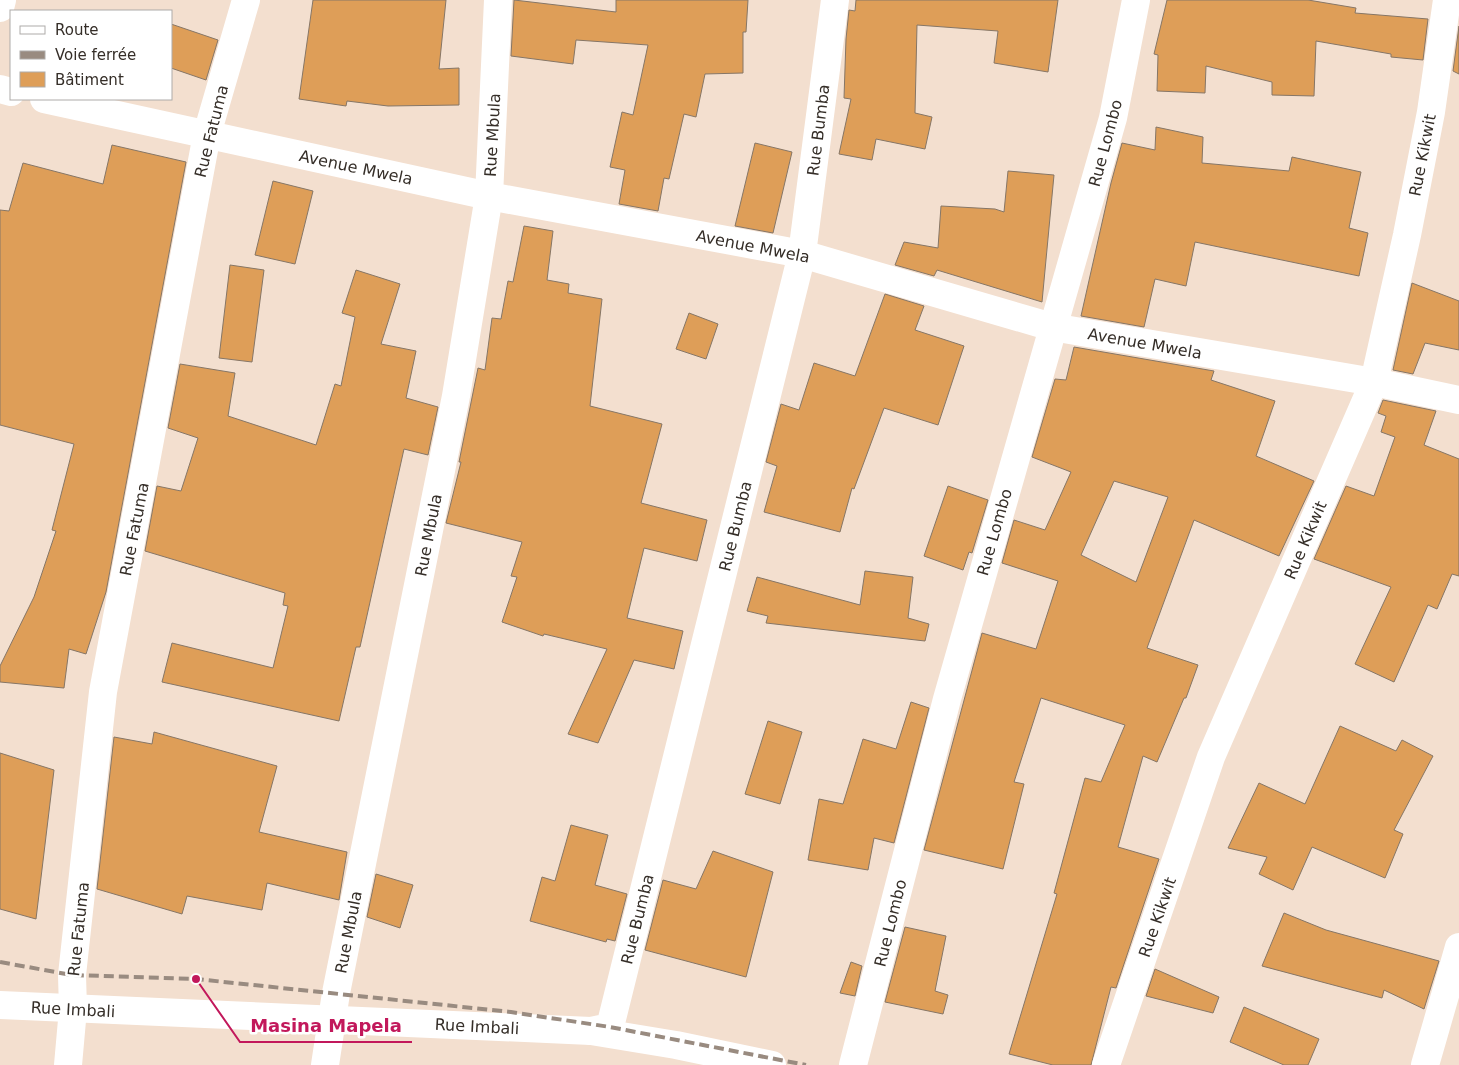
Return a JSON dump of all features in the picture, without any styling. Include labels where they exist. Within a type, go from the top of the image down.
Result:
[{"type":"street","points":[[0,8],[2,0]]},
{"type":"street","name":"Rue Fatuma","points":[[68,1065],[73,1009],[72,975],[103,692],[207,134],[246,0]]},
{"type":"street","name":"Rue Mbula","points":[[325,1065],[331,1019],[456,396],[489,196],[498,0]]},
{"type":"street","name":"Rue Bumba","points":[[591,1031],[610,1027],[802,254],[835,0]]},
{"type":"street","name":"Rue Lombo","points":[[853,1065],[947,699],[1113,118],[1136,0]]},
{"type":"street","name":"Rue Kikwit","points":[[1106,1065],[1211,757],[1374,382],[1407,235],[1431,112],[1447,0]]},
{"type":"street","name":"Avenue Mwela","points":[[49,100],[489,196],[802,254],[1052,328],[1374,382],[1459,400]]},
{"type":"street","points":[[1425,1065],[1459,947]]},
{"type":"street","name":"Rue Imbali","points":[[0,1005],[591,1031],[674,1055],[772,1065]]},
{"type":"building","points":[[313,0],[446,0],[439,69],[459,68],[459,105],[388,106],[347,101],[346,106],[299,99]]},
{"type":"building","points":[[514,0],[616,12],[616,0],[748,0],[746,32],[743,32],[743,73],[705,74],[696,117],[684,114],[669,179],[664,178],[658,211],[619,204],[625,170],[610,167],[622,112],[633,115],[648,45],[576,40],[573,64],[511,56]]},
{"type":"building","points":[[856,0],[1058,0],[1048,72],[994,63],[998,31],[917,25],[915,113],[932,117],[925,149],[876,139],[872,160],[839,154],[851,99],[844,98],[846,39],[849,10],[855,11]]},
{"type":"building","points":[[1167,0],[1308,0],[1356,8],[1355,13],[1428,19],[1423,60],[1391,57],[1391,54],[1316,41],[1314,96],[1272,95],[1272,82],[1206,66],[1205,93],[1157,91],[1158,55],[1154,54]]},
{"type":"building","points":[[172,24],[218,40],[206,80],[172,68]]},
{"type":"building","points":[[1459,26],[1459,74],[1453,71]]},
{"type":"building","points":[[1156,127],[1203,137],[1202,163],[1289,171],[1292,157],[1361,172],[1349,228],[1368,233],[1359,276],[1195,242],[1186,286],[1155,279],[1144,327],[1081,316],[1122,143],[1155,150]]},
{"type":"building","points":[[755,143],[792,152],[773,233],[735,226]]},
{"type":"building","points":[[112,145],[186,162],[106,592],[86,654],[69,649],[64,688],[0,682],[0,666],[34,597],[56,531],[52,530],[74,444],[0,425],[0,210],[9,211],[23,163],[103,184]]},
{"type":"building","points":[[1008,171],[1054,175],[1042,302],[937,270],[934,276],[895,265],[904,242],[938,248],[941,206],[995,209],[1004,212]]},
{"type":"building","points":[[273,181],[313,191],[295,264],[255,255]]},
{"type":"building","points":[[524,226],[553,231],[547,280],[569,284],[568,293],[602,299],[590,406],[662,424],[641,503],[707,520],[697,561],[644,548],[627,618],[683,631],[674,669],[634,660],[598,743],[568,734],[607,649],[544,634],[543,636],[502,622],[517,577],[511,576],[522,542],[446,523],[461,462],[459,462],[478,368],[485,370],[492,318],[501,319],[508,281],[513,282]]},
{"type":"building","points":[[230,265],[264,270],[252,362],[219,358]]},
{"type":"building","points":[[356,270],[400,284],[381,344],[416,351],[406,398],[438,407],[428,455],[404,449],[360,647],[356,647],[339,721],[162,682],[172,643],[273,668],[288,606],[283,605],[285,593],[145,551],[157,486],[181,491],[198,438],[168,428],[180,364],[235,373],[228,416],[316,445],[335,384],[341,386],[355,317],[342,313]]},
{"type":"building","points":[[1412,283],[1459,301],[1459,350],[1425,343],[1413,374],[1393,370]]},
{"type":"building","points":[[885,294],[924,306],[915,330],[964,346],[938,425],[884,408],[854,489],[852,488],[840,532],[764,512],[777,466],[766,462],[781,404],[799,410],[814,363],[855,376]]},
{"type":"building","points":[[689,313],[718,324],[706,359],[676,349]]},
{"type":"building","points":[[1074,347],[1214,371],[1211,380],[1275,401],[1256,456],[1314,481],[1279,556],[1194,520],[1147,648],[1198,665],[1186,698],[1184,698],[1157,762],[1143,756],[1118,847],[1159,859],[1116,988],[1111,987],[1091,1065],[1053,1065],[1009,1054],[1057,894],[1054,893],[1085,778],[1101,782],[1125,725],[1041,698],[1014,782],[1024,784],[1003,869],[924,850],[982,633],[1036,649],[1058,581],[1002,563],[1014,520],[1045,530],[1071,472],[1032,457],[1055,379],[1066,380]],"holes":[[[1114,481],[1168,497],[1136,582],[1081,555]]]},
{"type":"building","points":[[1383,400],[1436,411],[1424,445],[1459,459],[1459,576],[1452,574],[1437,609],[1428,605],[1394,682],[1355,664],[1391,587],[1314,559],[1346,486],[1374,496],[1395,437],[1381,432],[1386,416],[1378,413]]},
{"type":"building","points":[[948,486],[988,500],[972,553],[969,552],[963,570],[924,556]]},
{"type":"building","points":[[865,571],[913,577],[908,618],[929,624],[925,641],[766,623],[768,616],[747,611],[757,577],[860,605]]},
{"type":"building","points":[[911,702],[929,708],[894,843],[874,838],[868,870],[808,860],[819,799],[843,804],[863,739],[896,749]]},
{"type":"building","points":[[768,721],[802,732],[780,804],[745,794]]},
{"type":"building","points":[[1340,726],[1396,751],[1402,740],[1433,756],[1394,830],[1403,834],[1385,878],[1312,847],[1293,890],[1259,874],[1267,857],[1228,848],[1259,783],[1305,804]]},
{"type":"building","points":[[154,732],[277,766],[259,832],[347,852],[339,900],[267,883],[262,910],[187,896],[182,914],[97,889],[114,737],[152,744]]},
{"type":"building","points":[[0,753],[54,770],[36,919],[0,909]]},
{"type":"building","points":[[571,825],[608,835],[595,885],[627,894],[615,941],[607,939],[606,942],[530,921],[542,877],[555,881]]},
{"type":"building","points":[[713,851],[773,872],[746,977],[645,950],[663,880],[696,889]]},
{"type":"building","points":[[376,874],[413,885],[400,928],[367,917]]},
{"type":"building","points":[[1284,913],[1326,930],[1439,961],[1424,1009],[1384,990],[1382,998],[1262,966]]},
{"type":"building","points":[[905,927],[946,936],[935,991],[948,995],[943,1014],[885,1002]]},
{"type":"building","points":[[851,962],[862,966],[855,996],[840,993]]},
{"type":"building","points":[[1155,969],[1219,997],[1213,1013],[1146,996]]},
{"type":"building","points":[[1244,1007],[1319,1039],[1308,1065],[1284,1065],[1230,1042]]},
{"type":"railway","points":[[0,962],[72,975],[196,979],[511,1012],[610,1027],[806,1065]]},
{"type":"place","name":"Masina Mapela","points":[[196,979]]}]
